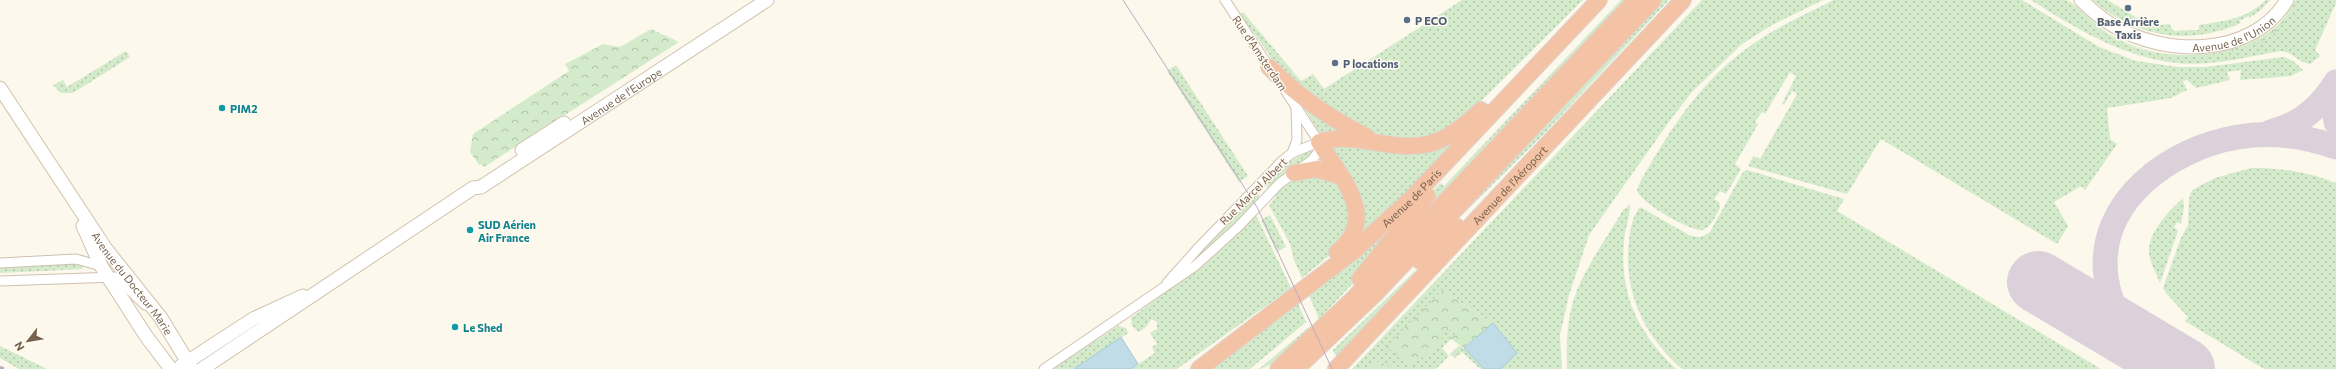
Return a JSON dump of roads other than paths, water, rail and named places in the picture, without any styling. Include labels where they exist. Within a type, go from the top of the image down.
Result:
[{"type":"highway","name":"Avenue de Paris","points":[[1199,369],[1290,298],[1355,250],[1412,198],[1599,0]]},
{"type":"highway","points":[[1278,369],[1354,298],[1636,0]]},
{"type":"highway","points":[[1296,369],[1334,334],[1653,0]]},
{"type":"highway","name":"Avenue de l'Aéroport","points":[[1336,369],[1683,0]]},
{"type":"highway","points":[[1269,67],[1293,91],[1324,114],[1379,143]]},
{"type":"highway","points":[[1290,298],[1308,276],[1346,246],[1352,237],[1357,216],[1351,192],[1319,142],[1340,139],[1416,147],[1431,145],[1444,140],[1464,127],[1513,79],[1529,74]]},
{"type":"highway","points":[[1308,342],[1326,316],[1340,303],[1425,197],[1520,95],[1526,86],[1529,74]]},
{"type":"highway","points":[[1334,334],[1357,322],[1481,202],[1560,121],[1576,114]]},
{"type":"highway","points":[[1294,173],[1312,169],[1340,176]]},
{"type":"street","name":"Avenue de l'Europe","points":[[473,188],[475,181],[537,139],[752,0]]},
{"type":"street","name":"Avenue de l'Europe","points":[[274,316],[324,286],[473,188],[486,184],[767,0]]},
{"type":"street","name":"Rue d'Amsterdam","points":[[1225,0],[1296,105],[1319,142]]},
{"type":"street","name":"Avenue de l'Union","points":[[2081,0],[2101,18],[2118,28],[2148,41],[2204,46],[2240,39],[2265,26],[2278,14],[2287,0]]},
{"type":"street","name":"Avenue de l'Union","points":[[2170,44],[2199,42],[2238,32],[2261,19],[2278,0]]},
{"type":"street","name":"Avenue du Docteur Marie","points":[[0,88],[71,198],[106,249],[161,318],[190,365]]},
{"type":"street","points":[[1292,153],[1297,140],[1296,105]]},
{"type":"street","name":"Rue Marcel Albert","points":[[1044,369],[1120,319],[1167,284],[1181,277],[1211,253],[1280,183],[1312,161],[1318,154],[1319,142],[1292,153],[1200,246],[1167,284]]},
{"type":"street","name":"Avenue du Docteur Marie","points":[[71,198],[101,266],[171,369]]},
{"type":"street","points":[[90,242],[106,249]]},
{"type":"street","points":[[0,263],[76,259],[101,266]]},
{"type":"street","points":[[0,281],[109,278],[116,276],[134,296],[161,318]]},
{"type":"street","points":[[176,369],[190,365],[253,319],[274,316]]},
{"type":"street","points":[[202,369],[274,316]]},
{"type":"water","points":[[1493,323],[1517,353],[1501,369],[1484,369],[1464,348]]},
{"type":"water","points":[[1121,337],[1138,364],[1131,369],[1074,369]]},
{"type":"tram line","points":[[1123,0],[1257,207],[1332,369]]},
{"type":"railway","points":[[0,367],[4,369]]},
{"type":"place","name":"Base Arrière Taxis","points":[[2128,8]]},
{"type":"place","name":"P ECO","points":[[1407,20]]},
{"type":"place","name":"P locations","points":[[1335,63]]},
{"type":"place","name":"PIM2","points":[[222,108]]},
{"type":"place","name":"SUD Aérien Air France","points":[[470,230]]},
{"type":"place","name":"Le Shed","points":[[455,327]]}]
